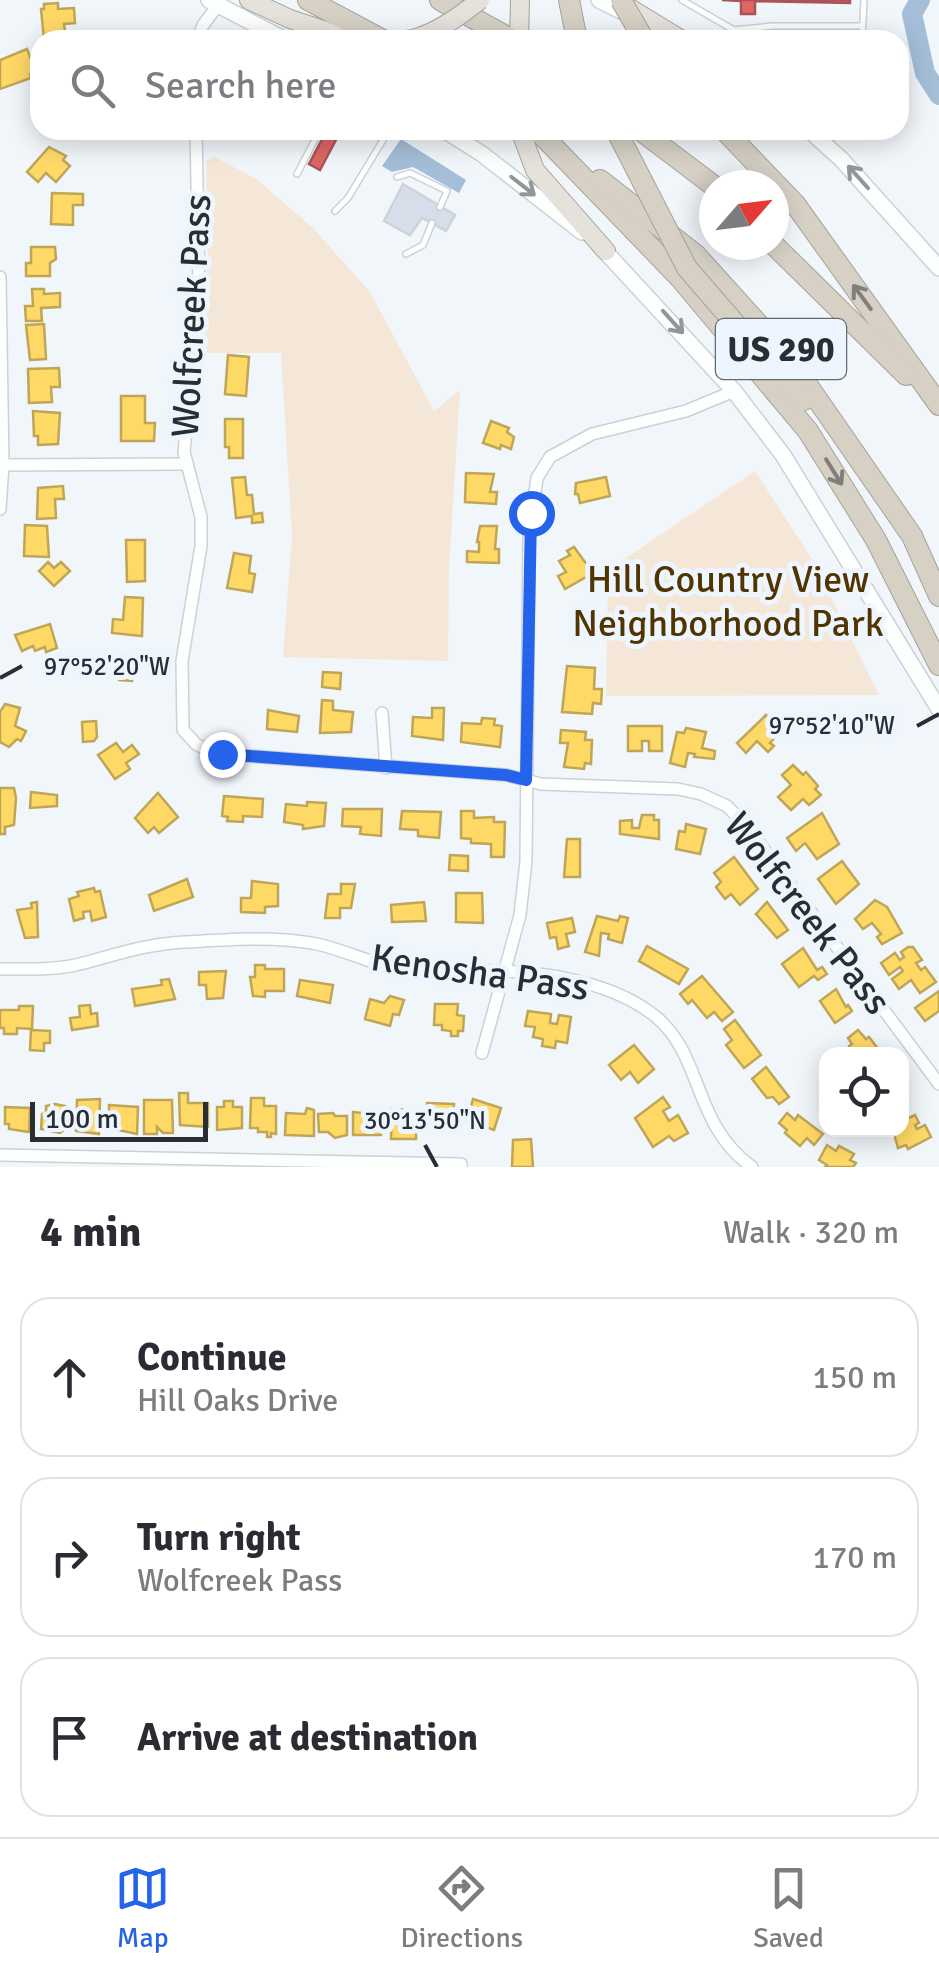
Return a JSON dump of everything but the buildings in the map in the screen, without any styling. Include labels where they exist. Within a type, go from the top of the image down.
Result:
[{"type":"highway","points":[[308,0],[364,30]]},
{"type":"highway","points":[[440,0],[497,30]]},
{"type":"highway","points":[[569,0],[576,30]]},
{"type":"highway","points":[[618,0],[638,30]]},
{"type":"highway","points":[[546,140],[680,278],[808,431],[876,540],[939,665]]},
{"type":"highway","name":"US 290","points":[[548,140],[696,254],[788,356],[912,536],[939,596]]},
{"type":"highway","points":[[621,140],[688,268],[852,453]]},
{"type":"highway","points":[[653,140],[699,175]]},
{"type":"highway","points":[[734,140],[795,204],[939,407]]},
{"type":"highway","name":"US 290","points":[[789,260],[939,407]]},
{"type":"main road","points":[[249,0],[323,30]]},
{"type":"main road","points":[[432,30],[480,0]]},
{"type":"main road","points":[[599,0],[660,30]]},
{"type":"main road","points":[[618,0],[665,30]]},
{"type":"main road","points":[[213,2],[266,30]]},
{"type":"main road","points":[[518,30],[522,3]]},
{"type":"main road","points":[[460,140],[606,251]]},
{"type":"main road","points":[[524,140],[535,170],[734,390],[783,454],[939,709]]},
{"type":"main road","points":[[820,140],[939,268]]},
{"type":"street","points":[[201,30],[213,2]]},
{"type":"street","name":"Wolfcreek Pass","points":[[196,140],[200,289],[188,379],[185,464],[200,517],[201,546],[182,662],[183,730],[197,745],[222,754],[506,775],[540,784],[678,789],[702,794],[727,806],[760,844],[939,1084]]},
{"type":"street","points":[[0,277],[0,509]]},
{"type":"street","points":[[482,1053],[520,915],[526,861],[529,536],[534,492],[544,466],[563,448],[592,434],[686,411],[734,390]]},
{"type":"street","points":[[3,465],[185,464]]},
{"type":"street","points":[[382,713],[386,768]]},
{"type":"street","name":"Kenosha Pass","points":[[0,969],[72,966],[170,943],[287,940],[318,944],[411,971],[506,971],[607,990],[637,1003],[675,1038],[715,1130],[728,1148],[752,1167]]},
{"type":"street","points":[[0,1155],[460,1166]]},
{"type":"lane","points":[[682,0],[733,30],[862,26]]},
{"type":"lane","points":[[862,30],[864,0]]},
{"type":"lane","points":[[297,174],[315,140]]},
{"type":"lane","points":[[335,211],[348,198],[383,140]]},
{"type":"lane","points":[[397,177],[410,173],[447,191],[440,207]]},
{"type":"lane","points":[[406,254],[423,244],[432,223]]},
{"type":"green space","points":[[214,157],[255,178],[313,228],[370,292],[434,411],[460,390],[449,568],[448,661],[283,657],[292,536],[281,353],[197,353],[208,257],[206,160]]},
{"type":"green space","name":"Hill Country View Neighborhood Park","points":[[755,471],[812,559],[879,695],[606,696],[608,570]]},
{"type":"water","points":[[403,140],[466,180],[459,193],[413,167],[392,172],[382,166]]},
{"type":"waterway","points":[[920,0],[912,14],[925,73],[939,95]]},
{"type":"route","points":[[222,754],[506,775],[526,780],[531,513]]}]
